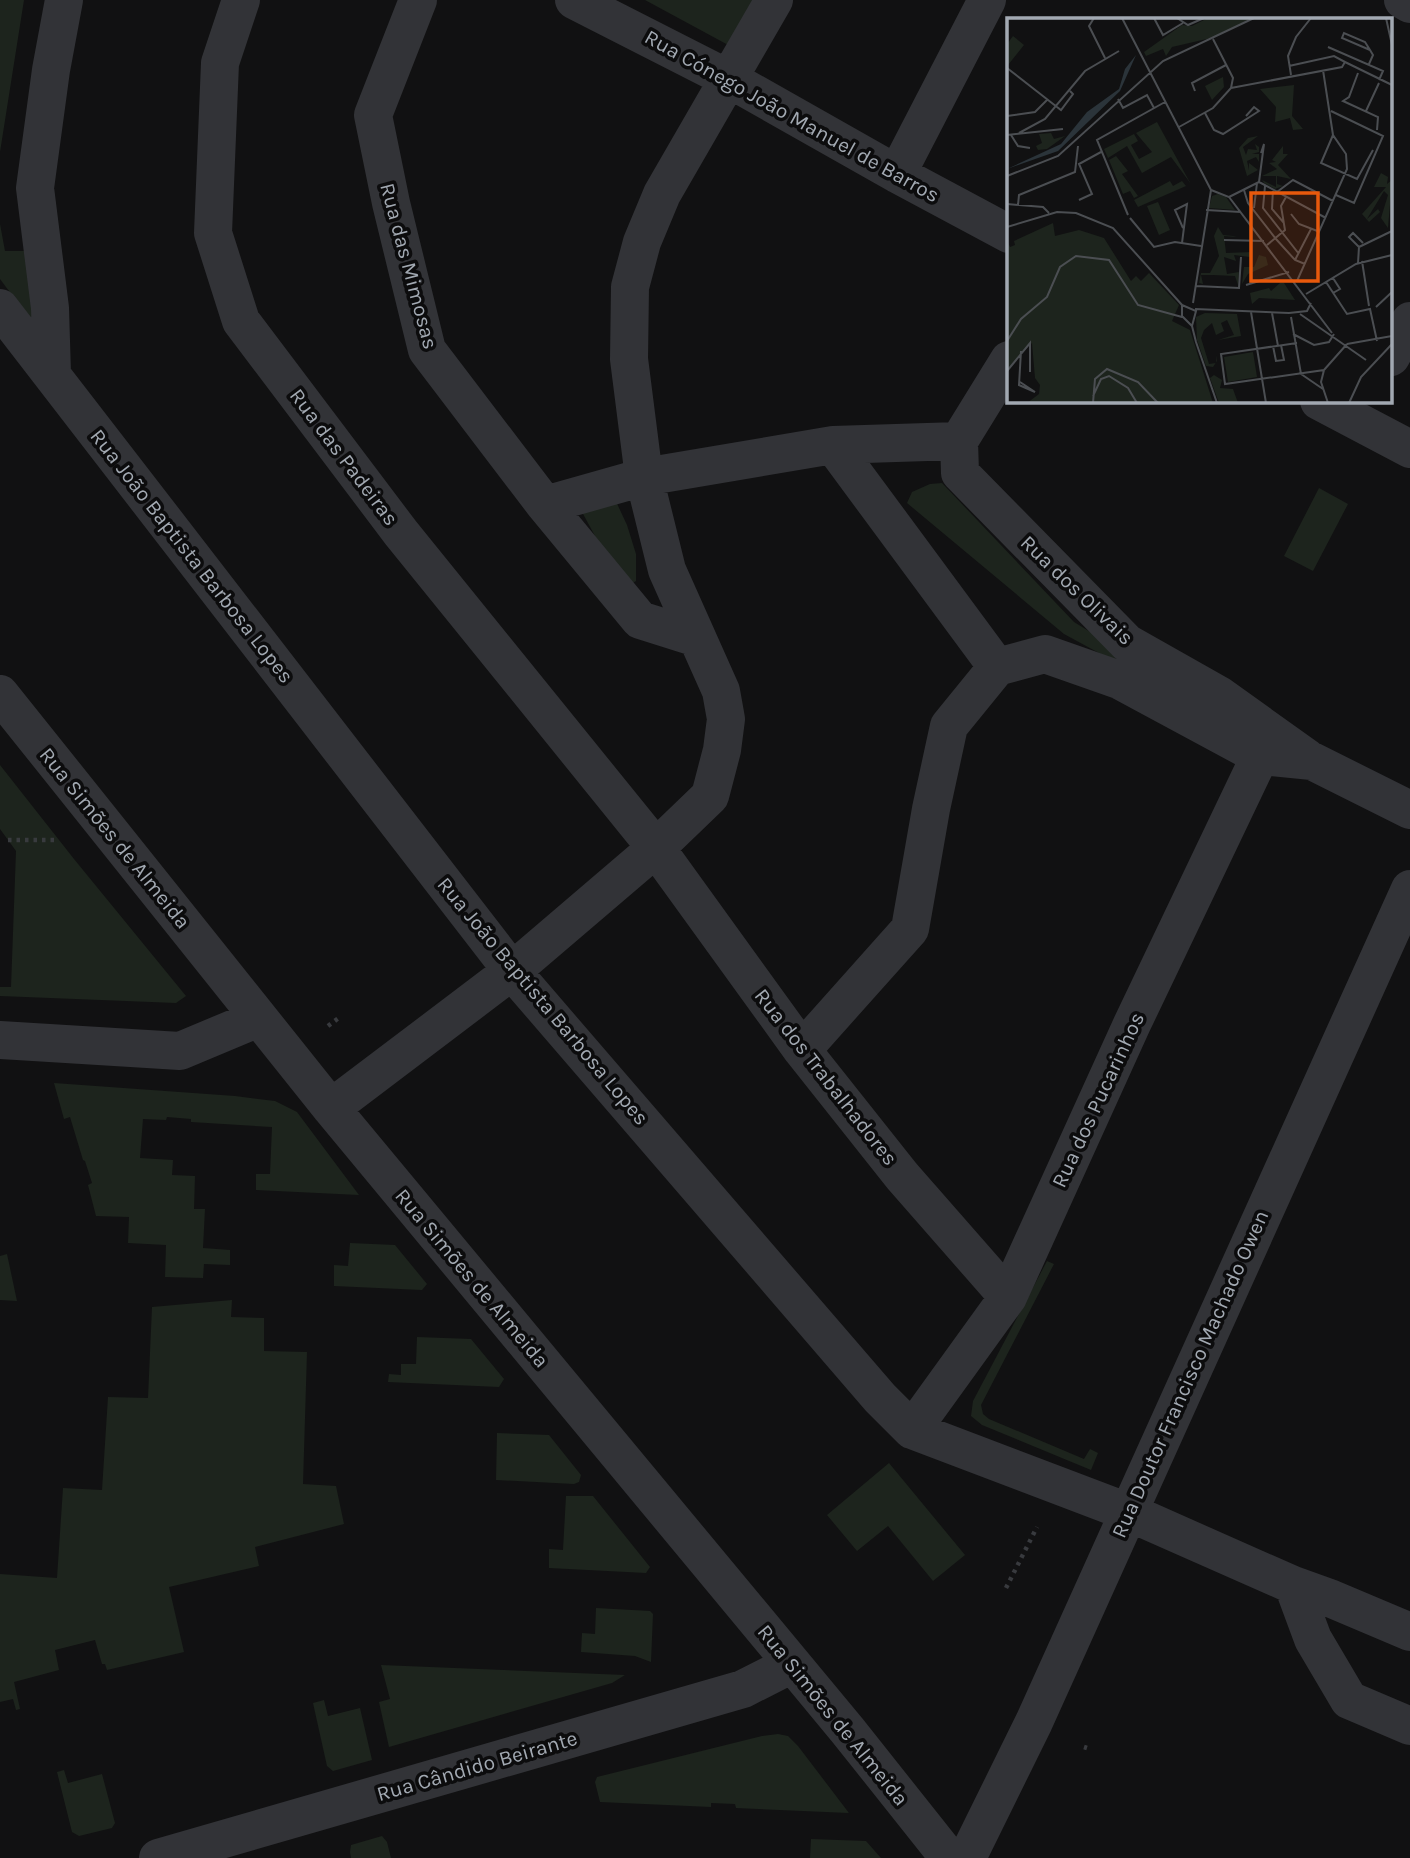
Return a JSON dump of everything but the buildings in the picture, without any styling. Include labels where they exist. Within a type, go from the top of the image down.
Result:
[{"type":"street","points":[[52,374],[50,308],[35,188],[51,70],[64,0]]},
{"type":"street","name":"Rua das Padeiras","points":[[241,0],[220,63],[213,233],[241,321],[401,533],[656,848]]},
{"type":"street","name":"Rua das Mimosas","points":[[418,0],[373,115],[391,203],[427,350],[545,505],[640,620],[697,638]]},
{"type":"street","name":"Rua Cónego João Manuel de Barros","points":[[574,0],[729,79],[1007,233]]},
{"type":"street","points":[[331,1108],[512,971],[656,848],[710,796],[722,750],[726,719],[721,691],[667,569],[644,477],[629,359],[630,287],[642,242],[662,194],[774,0]]},
{"type":"street","points":[[897,174],[987,0]]},
{"type":"street","points":[[1403,0],[1410,4]]},
{"type":"street","name":"Rua João Baptista Barbosa Lopes","points":[[0,308],[512,971],[871,1387],[912,1430],[1128,1512],[1293,1585],[1410,1632]]},
{"type":"street","points":[[1392,355],[1410,321]]},
{"type":"street","points":[[545,505],[644,477],[833,445],[958,441],[1007,363]]},
{"type":"street","points":[[1323,402],[1362,411],[1410,449]]},
{"type":"street","name":"Rua dos Olivais","points":[[958,441],[960,473],[1127,643],[1219,695],[1312,761],[1410,810]]},
{"type":"street","points":[[802,1050],[910,929],[949,726],[997,667],[833,445]]},
{"type":"street","name":"Rua dos Olivais","points":[[997,667],[1045,654],[1119,680],[1261,756],[1312,761]]},
{"type":"street","name":"Rua Simões de Almeida","points":[[0,694],[331,1108],[950,1858]]},
{"type":"street","name":"Rua dos Pucarinhos","points":[[912,1430],[1008,1297],[1132,1024],[1261,756]]},
{"type":"street","name":"Rua dos Trabalhadores","points":[[656,848],[802,1050],[902,1175],[1008,1297]]},
{"type":"street","name":"Rua Doutor Francisco Machado Owen","points":[[967,1858],[1034,1722],[1410,889]]},
{"type":"street","points":[[0,1040],[180,1051],[259,1018]]},
{"type":"street","points":[[1293,1585],[1313,1639],[1349,1700],[1410,1726]]},
{"type":"street","points":[[1329,1622],[1410,1660]]},
{"type":"street","name":"Rua Cândido Beirante","points":[[158,1858],[743,1689],[792,1664]]},
{"type":"path","points":[[8,840],[58,840]]},
{"type":"path","points":[[327,1027],[340,1017]]},
{"type":"path","points":[[1006,1588],[1042,1518]]},
{"type":"shaded area","points":[[0,0],[24,0],[0,152]]},
{"type":"shaded area","points":[[645,0],[756,0],[730,46]]},
{"type":"shaded area","points":[[0,224],[5,251],[29,251],[38,330],[0,279]]},
{"type":"shaded area","points":[[942,483],[1074,622],[1261,737],[1261,741],[1064,634],[907,503],[912,492],[930,484]]},
{"type":"shaded area","points":[[1319,488],[1348,504],[1313,571],[1284,556]]},
{"type":"shaded area","points":[[613,495],[627,525],[636,554],[636,581],[628,586],[608,560],[582,512]]},
{"type":"shaded area","points":[[0,765],[186,996],[176,1003],[0,996],[0,987],[11,987],[16,851],[0,829]]},
{"type":"shaded area","points":[[54,1083],[275,1101],[297,1112],[359,1195],[256,1190],[256,1174],[270,1174],[272,1127],[191,1122],[191,1119],[167,1117],[166,1120],[143,1119],[140,1158],[173,1160],[172,1175],[195,1176],[194,1209],[205,1209],[203,1248],[230,1250],[230,1265],[204,1264],[203,1278],[165,1277],[166,1245],[128,1243],[129,1217],[96,1216],[88,1185],[92,1183],[70,1117],[64,1119]]},
{"type":"shaded area","points":[[350,1243],[395,1245],[427,1284],[422,1290],[334,1286],[334,1265],[348,1266]]},
{"type":"shaded area","points":[[7,1254],[17,1301],[0,1300],[0,1256]]},
{"type":"shaded area","points":[[1047,1261],[1054,1264],[981,1405],[983,1414],[989,1419],[1084,1459],[1090,1449],[1098,1453],[1091,1470],[982,1425],[971,1416],[973,1401]]},
{"type":"shaded area","points":[[232,1300],[231,1317],[264,1318],[264,1351],[307,1352],[303,1484],[336,1486],[344,1524],[255,1547],[259,1566],[169,1587],[184,1652],[107,1670],[105,1664],[102,1664],[95,1640],[55,1650],[59,1670],[14,1682],[20,1709],[16,1710],[13,1699],[0,1702],[0,1574],[57,1578],[63,1488],[102,1490],[108,1397],[148,1398],[152,1307]]},
{"type":"shaded area","points":[[417,1337],[471,1339],[504,1379],[499,1387],[388,1382],[389,1374],[401,1375],[401,1364],[416,1364]]},
{"type":"shaded area","points":[[497,1433],[549,1435],[581,1475],[579,1482],[574,1484],[496,1480]]},
{"type":"shaded area","points":[[889,1463],[965,1555],[933,1581],[888,1526],[857,1551],[827,1515]]},
{"type":"shaded area","points":[[566,1496],[593,1496],[650,1567],[646,1573],[549,1568],[549,1549],[563,1550]]},
{"type":"shaded area","points":[[596,1608],[650,1611],[653,1614],[651,1662],[635,1656],[581,1652],[582,1633],[595,1634]]},
{"type":"shaded area","points":[[381,1665],[625,1675],[612,1683],[389,1747],[379,1702],[390,1699]]},
{"type":"shaded area","points":[[324,1700],[328,1716],[360,1708],[372,1760],[333,1771],[327,1766],[313,1703]]},
{"type":"shaded area","points":[[778,1734],[788,1736],[798,1746],[849,1813],[736,1808],[735,1804],[711,1803],[711,1807],[600,1802],[595,1782],[597,1777]]},
{"type":"shaded area","points":[[64,1770],[68,1783],[102,1774],[115,1823],[112,1828],[79,1836],[72,1832],[57,1772]]},
{"type":"shaded area","points":[[382,1836],[387,1842],[391,1858],[351,1858],[351,1845]]},
{"type":"shaded area","points":[[811,1839],[866,1841],[881,1858],[810,1858]]}]
